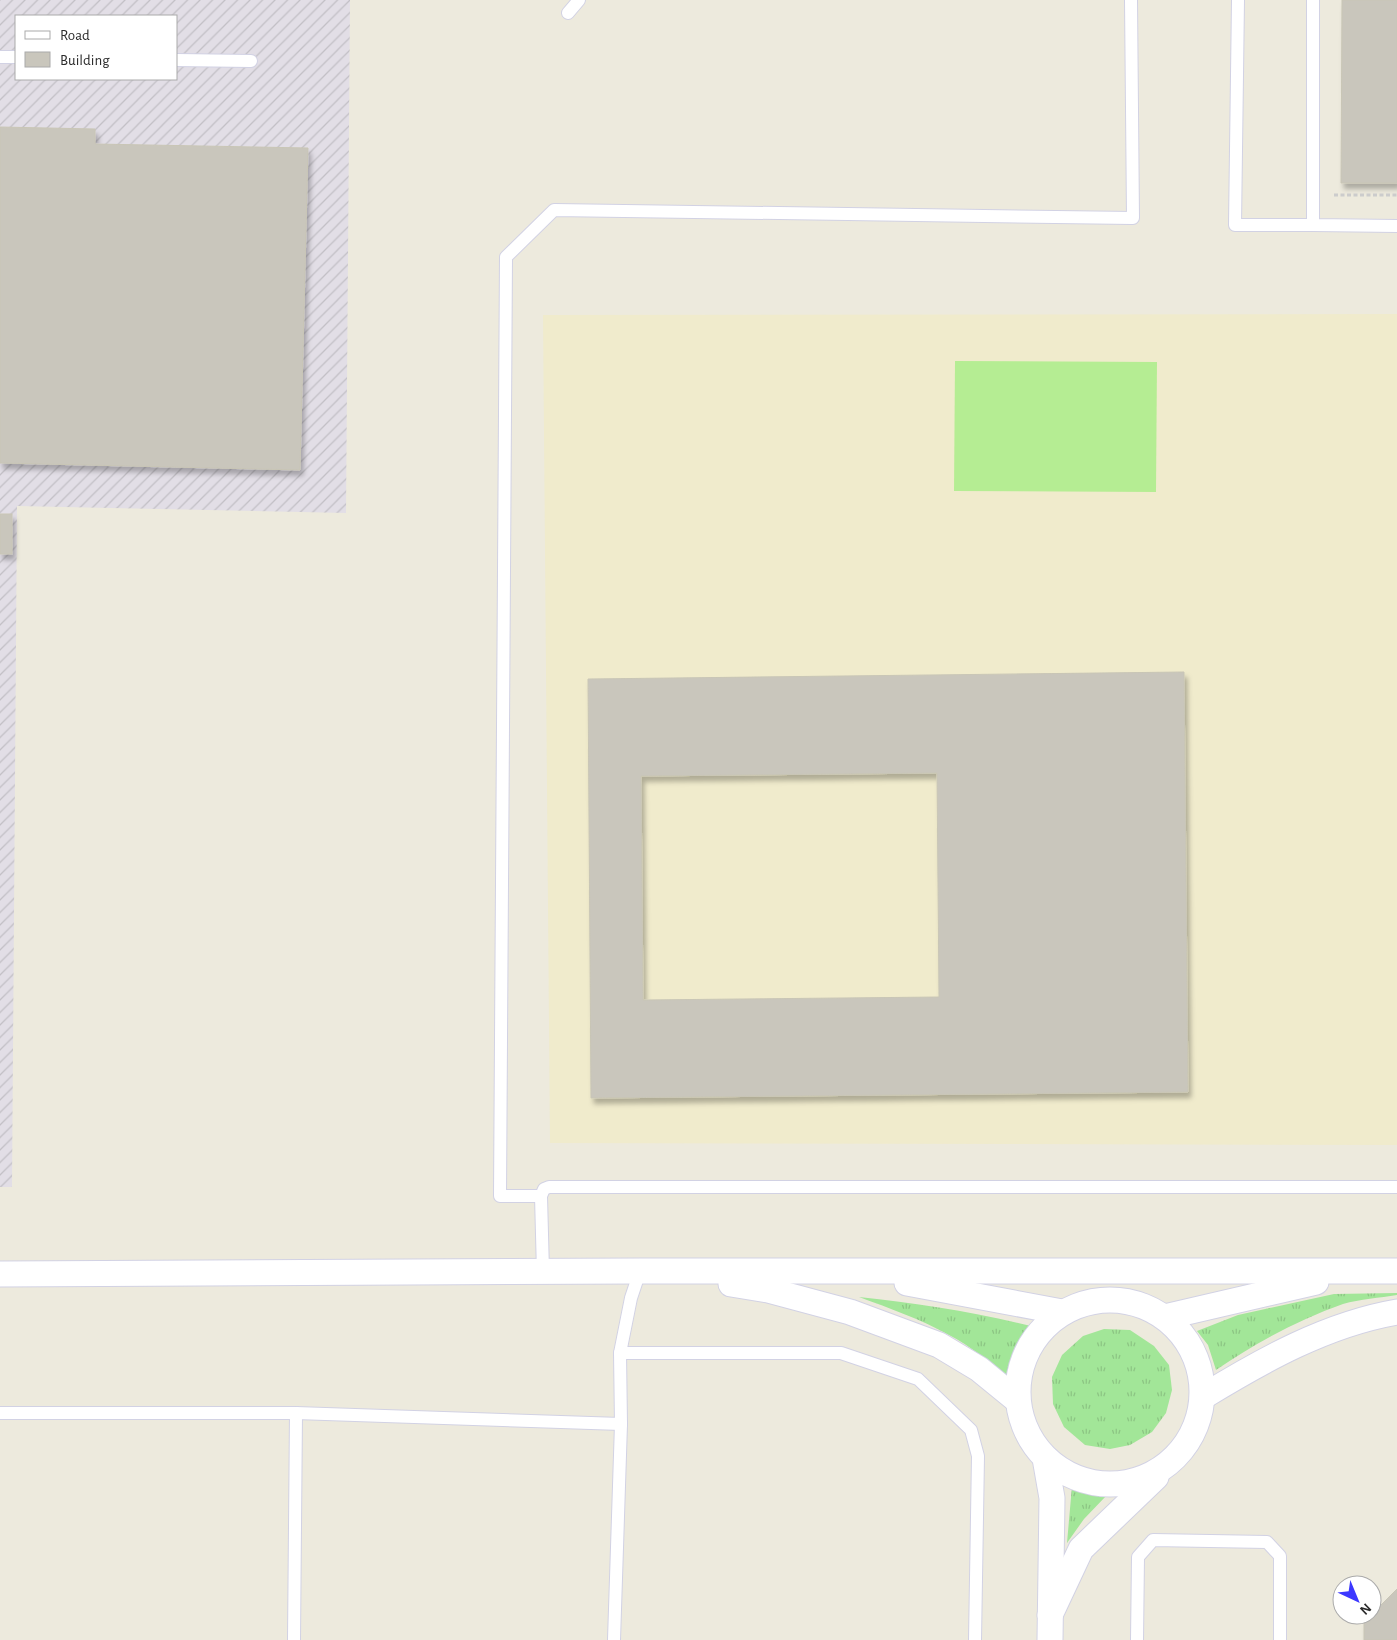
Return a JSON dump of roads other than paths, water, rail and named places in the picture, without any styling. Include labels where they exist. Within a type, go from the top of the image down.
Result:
[{"type":"street","points":[[640,1271],[768,1290],[850,1312],[939,1345],[980,1369],[1017,1400]]},
{"type":"street","points":[[0,1274],[640,1271],[1397,1271]]},
{"type":"street","points":[[847,1272],[1062,1312]]},
{"type":"street","points":[[1166,1316],[1360,1272]]},
{"type":"street","points":[[1050,1615],[1081,1550],[1165,1468],[1192,1436],[1204,1396],[1193,1349],[1166,1316],[1136,1302],[1118,1299],[1086,1302],[1062,1312],[1038,1333],[1026,1351],[1017,1382],[1017,1400],[1033,1444],[1045,1458],[1076,1478],[1101,1484],[1130,1482],[1165,1468]]},
{"type":"street","points":[[1204,1396],[1252,1367],[1334,1329],[1397,1312]]},
{"type":"street","points":[[1045,1458],[1052,1498],[1050,1640]]},
{"type":"lane","points":[[568,13],[579,0]]},
{"type":"lane","points":[[541,1196],[500,1196],[506,257],[554,210],[1133,218],[1131,0]]},
{"type":"lane","points":[[1238,0],[1235,225],[1397,226]]},
{"type":"lane","points":[[1313,0],[1313,225]]},
{"type":"lane","points":[[0,57],[15,57]]},
{"type":"lane","points":[[178,60],[251,61]]},
{"type":"lane","points":[[543,1272],[541,1196],[544,1189],[549,1187],[1397,1187]]},
{"type":"lane","points":[[614,1640],[621,1424],[620,1352],[630,1298],[640,1271]]},
{"type":"lane","points":[[620,1352],[841,1353],[918,1379],[971,1430],[978,1456],[975,1640]]},
{"type":"lane","points":[[0,1413],[296,1413],[621,1424]]},
{"type":"lane","points":[[294,1640],[296,1413]]},
{"type":"lane","points":[[1138,1640],[1138,1556],[1153,1540],[1267,1542],[1280,1556],[1280,1640]]}]
